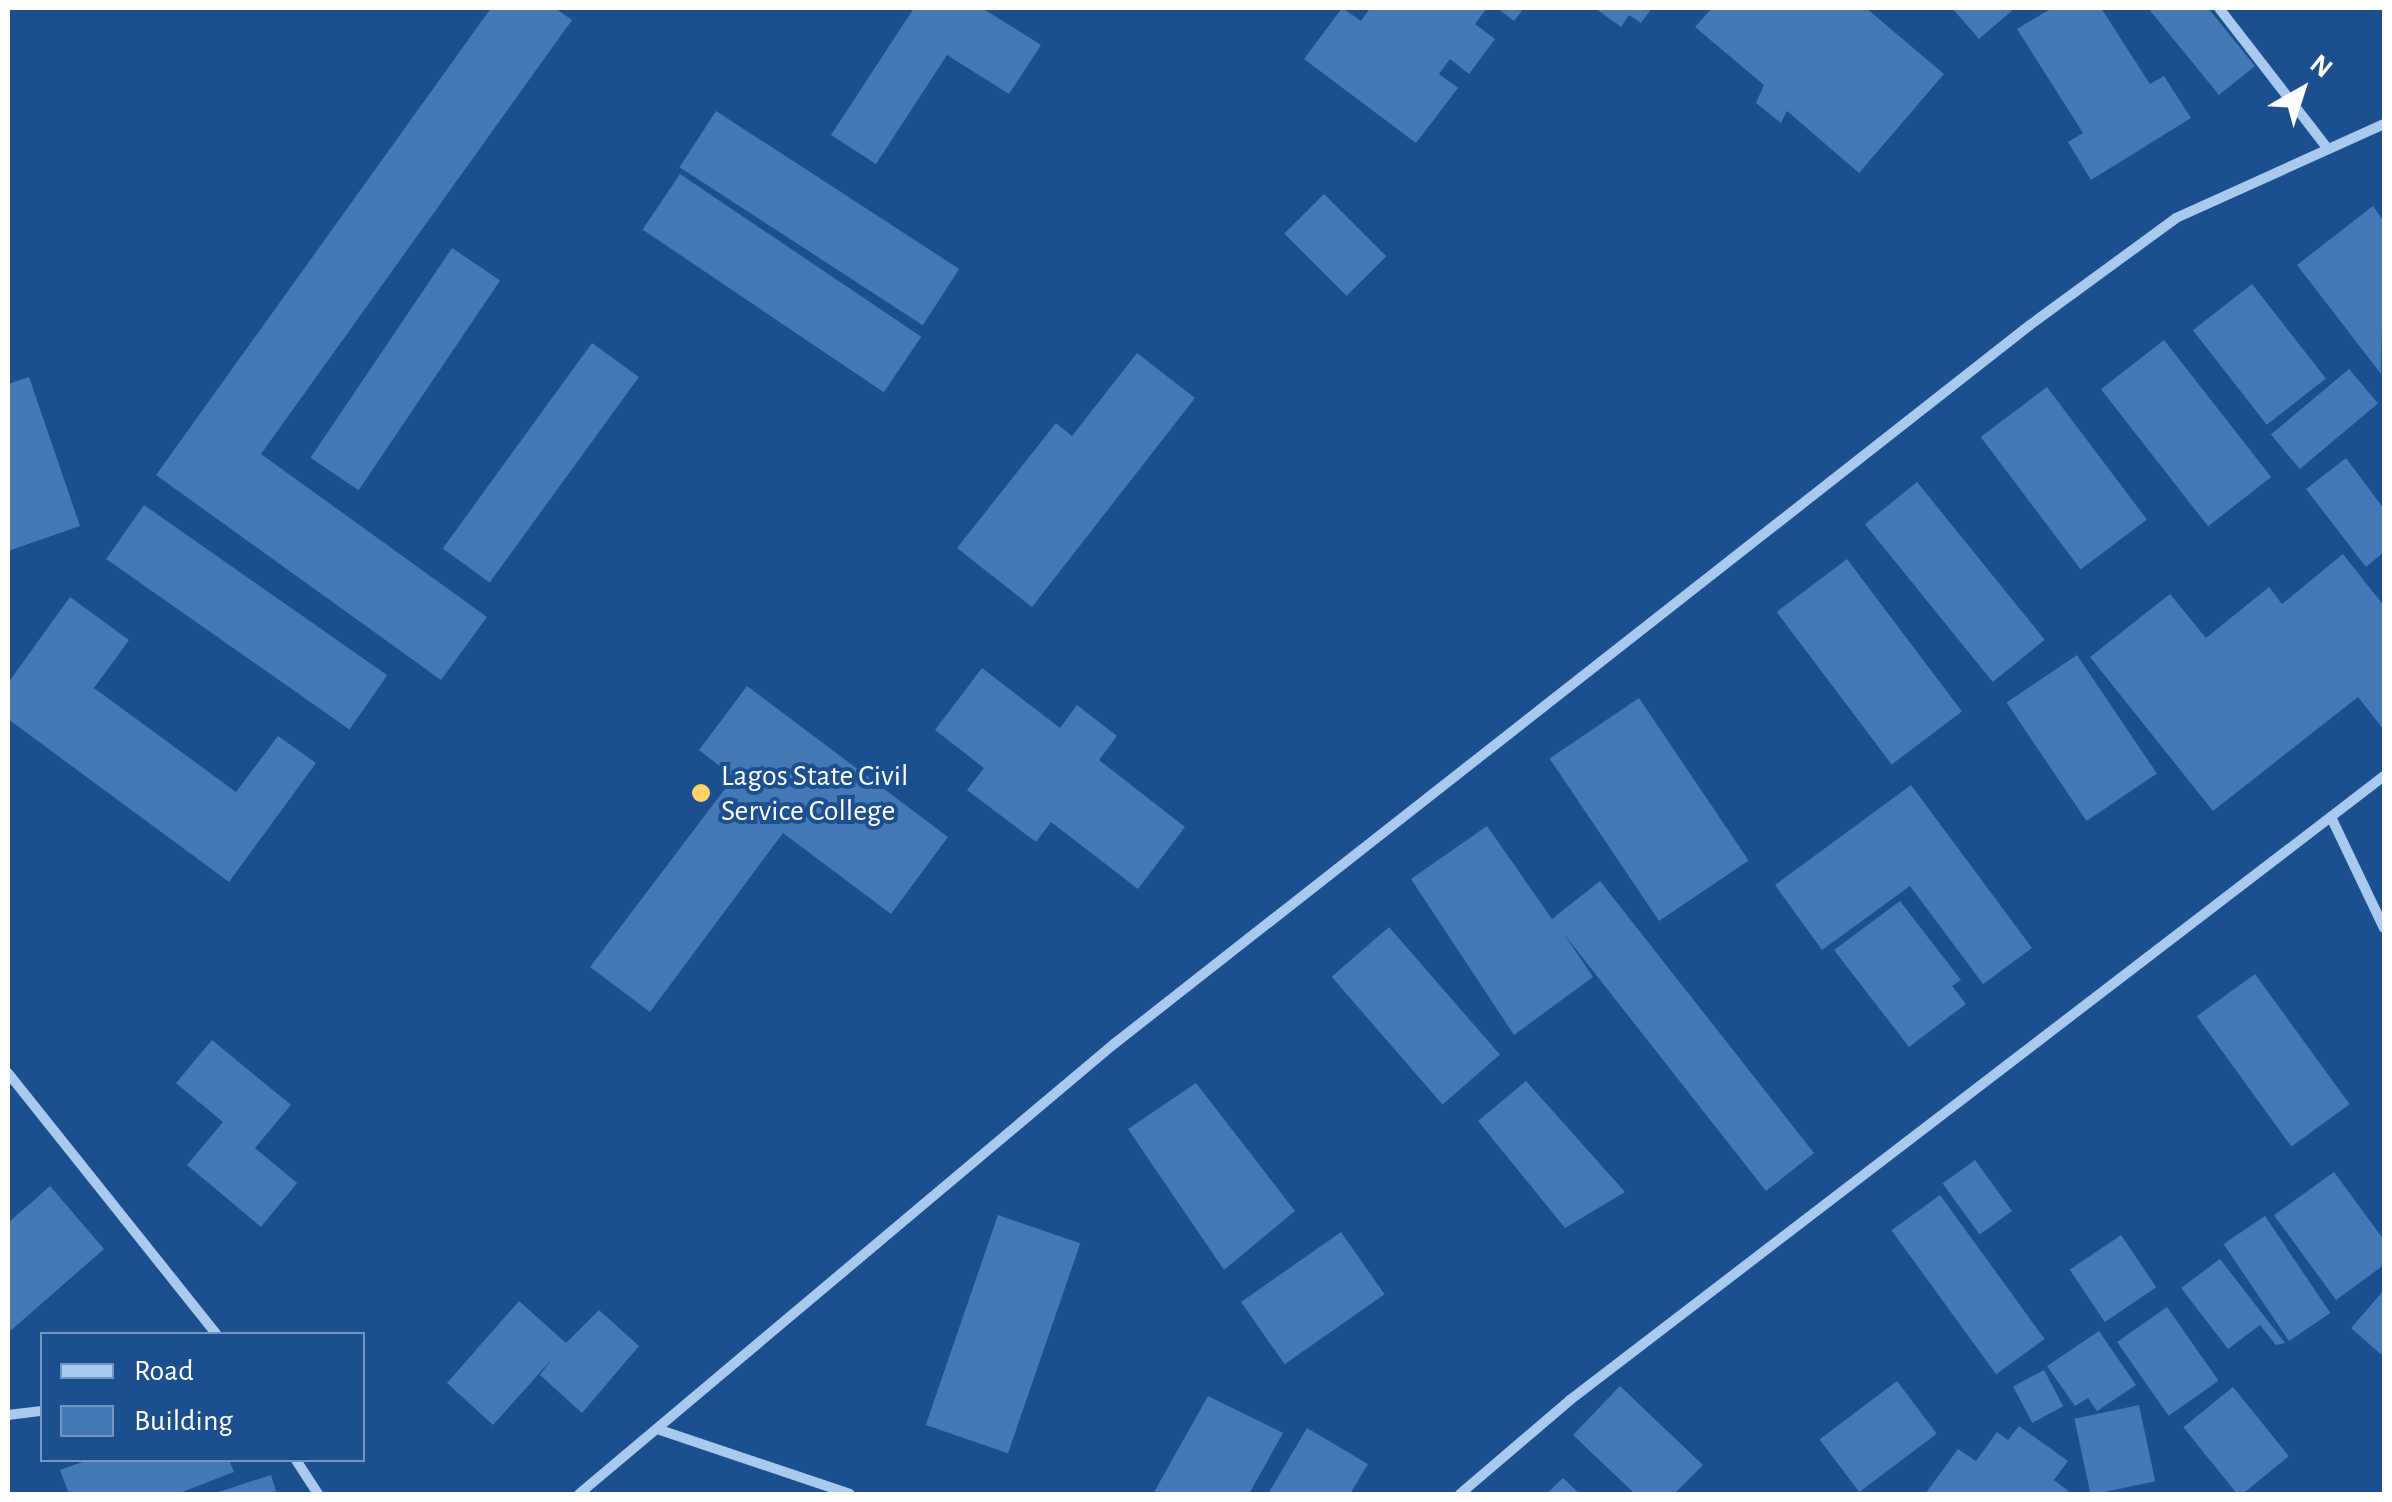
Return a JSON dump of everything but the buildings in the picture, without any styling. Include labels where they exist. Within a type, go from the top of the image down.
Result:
[{"type":"street","points":[[2219,8],[2328,149]]},
{"type":"street","points":[[578,1494],[660,1430],[1114,1044],[2014,338],[2176,218],[2384,124]]},
{"type":"street","points":[[1460,1494],[1570,1400],[2384,776]]},
{"type":"street","points":[[2331,817],[2384,928]]},
{"type":"street","points":[[8,1073],[214,1332]]},
{"type":"street","points":[[8,1415],[40,1410]]},
{"type":"street","points":[[660,1430],[850,1494]]},
{"type":"street","points":[[297,1462],[318,1494]]},
{"type":"place","name":"Lagos State Civil Service College","points":[[701,793]]}]
